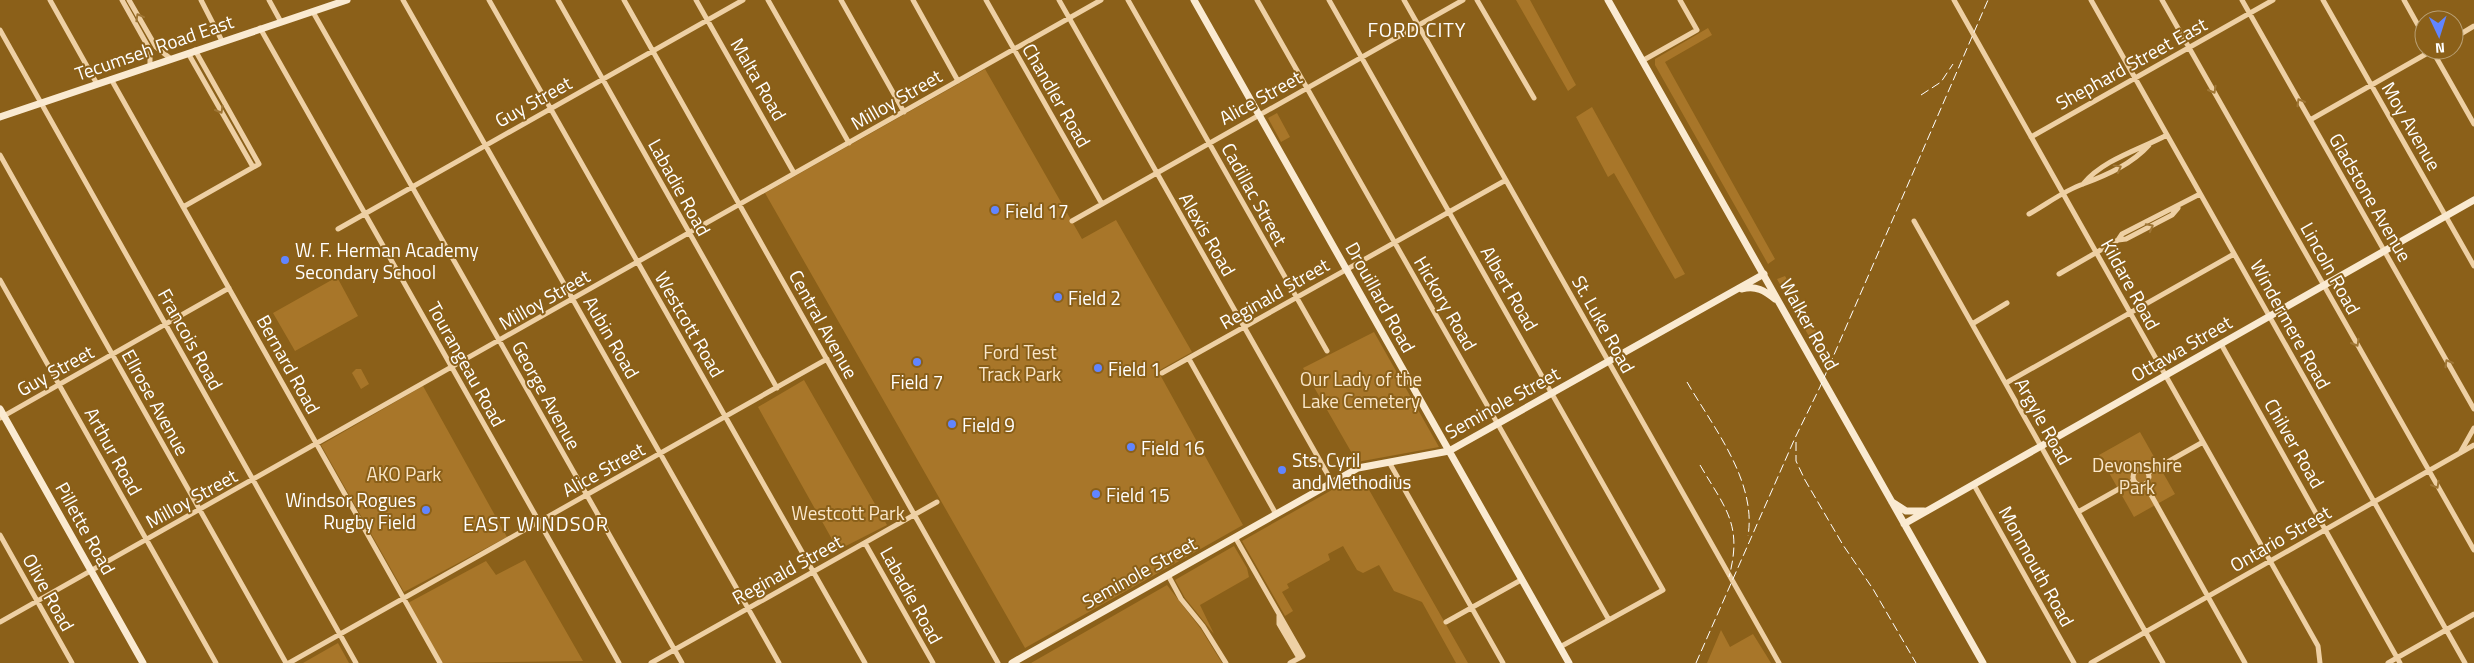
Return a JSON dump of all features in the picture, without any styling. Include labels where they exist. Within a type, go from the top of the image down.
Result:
[{"type":"street","points":[[50,0],[97,84]]},
{"type":"street","points":[[122,0],[153,49],[171,59]]},
{"type":"street","points":[[130,0],[153,49],[150,66]]},
{"type":"street","points":[[201,0],[222,41]]},
{"type":"street","points":[[269,0],[281,22]]},
{"type":"street","name":"Tecumseh Road East","points":[[0,117],[344,0]]},
{"type":"street","name":"Aubin Road","points":[[403,0],[779,663]]},
{"type":"street","name":"Westcott Road","points":[[489,0],[864,663]]},
{"type":"street","name":"Labadie Road","points":[[558,0],[777,388]]},
{"type":"street","name":"Central Avenue","points":[[624,0],[998,663]]},
{"type":"street","name":"Malta Road","points":[[696,0],[794,173]]},
{"type":"street","name":"Guy Street","points":[[338,229],[743,0]]},
{"type":"street","points":[[768,0],[849,143]]},
{"type":"street","points":[[840,0],[904,112]]},
{"type":"street","points":[[913,0],[958,81]]},
{"type":"street","name":"Chandler Road","points":[[986,0],[1102,204]]},
{"type":"street","name":"Alexis Road","points":[[1059,0],[1332,482]]},
{"type":"street","name":"Milloy Street","points":[[0,622],[1101,0]]},
{"type":"street","name":"Cadillac Street","points":[[1128,0],[1327,351]]},
{"type":"street","name":"Drouillard Road","points":[[1194,0],[1569,663]]},
{"type":"street","name":"Hickory Road","points":[[1257,0],[1609,620]]},
{"type":"street","name":"Albert Road","points":[[1329,0],[1663,590],[1609,620]]},
{"type":"street","name":"St. Luke Road","points":[[1404,0],[1779,663]]},
{"type":"street","name":"Alice Street","points":[[1072,221],[1463,0]]},
{"type":"street","points":[[1477,0],[1534,98]]},
{"type":"street","name":"Walker Road","points":[[1608,0],[1983,663]]},
{"type":"street","points":[[1642,61],[1697,30],[1680,0]]},
{"type":"street","name":"Kildare Road","points":[[1954,0],[2318,646],[2320,663]]},
{"type":"street","name":"Windermere Road","points":[[2091,0],[2465,663]]},
{"type":"street","name":"Lincoln Road","points":[[2162,0],[2474,550]]},
{"type":"street","name":"Gladstone Avenue","points":[[2242,0],[2473,406]]},
{"type":"street","name":"Shephard Street East","points":[[2031,137],[2273,0]]},
{"type":"street","name":"Moy Avenue","points":[[2323,0],[2474,266]]},
{"type":"street","points":[[2404,0],[2414,18]]},
{"type":"street","name":"George Avenue","points":[[313,12],[682,663]]},
{"type":"street","name":"Tourangeau Road","points":[[260,28],[619,663]]},
{"type":"street","name":"Francois Road","points":[[0,30],[356,663]]},
{"type":"street","points":[[183,207],[258,164],[214,85],[191,52]]},
{"type":"street","points":[[191,52],[208,89],[252,167]]},
{"type":"street","points":[[2310,120],[2415,60]]},
{"type":"street","points":[[2438,60],[2474,124]]},
{"type":"street","name":"Bernard Road","points":[[111,79],[440,663]]},
{"type":"street","points":[[208,89],[214,85]]},
{"type":"street","points":[[2029,214],[2083,184],[2094,181],[2140,156],[2149,145],[2167,136]]},
{"type":"street","name":"Ellrose Avenue","points":[[0,155],[287,663]]},
{"type":"street","name":"Reginald Street","points":[[1162,373],[1506,180]]},
{"type":"street","points":[[2059,274],[2118,240],[2126,240],[2172,215],[2178,207],[2200,194]]},
{"type":"street","name":"Ottawa Street","points":[[1904,524],[2474,200]]},
{"type":"street","name":"Argyle Road","points":[[1914,221],[2163,663]]},
{"type":"street","points":[[2006,384],[2234,254]]},
{"type":"street","name":"Seminole Street","points":[[1012,663],[1358,468],[1449,452],[1764,274]]},
{"type":"street","name":"Arthur Road","points":[[0,280],[216,663]]},
{"type":"street","points":[[1737,290],[1748,287],[1764,290],[1780,303]]},
{"type":"street","name":"Guy Street","points":[[1,414],[59,385],[229,288]]},
{"type":"street","points":[[1972,324],[2007,303]]},
{"type":"street","name":"Chilver Road","points":[[2221,344],[2399,660]]},
{"type":"street","points":[[1188,359],[1276,514]]},
{"type":"street","name":"Alice Street","points":[[287,663],[827,360]]},
{"type":"street","name":"Pillette Road","points":[[1,414],[143,663]]},
{"type":"street","points":[[2460,453],[2474,428]]},
{"type":"street","points":[[2148,473],[2203,442]]},
{"type":"street","name":"Ontario Street","points":[[2091,663],[2474,445]]},
{"type":"street","points":[[1389,462],[1503,663]]},
{"type":"street","points":[[2143,468],[2148,473],[2149,480],[2145,484],[2140,485],[2134,481],[2132,476],[2137,469],[2143,468]]},
{"type":"street","points":[[2078,512],[2134,481]]},
{"type":"street","name":"Monmouth Road","points":[[1974,484],[2074,663]]},
{"type":"street","points":[[2145,484],[2245,663]]},
{"type":"street","name":"Reginald Street","points":[[651,663],[937,502]]},
{"type":"street","points":[[1891,502],[1906,511],[1929,510]]},
{"type":"street","name":"Olive Road","points":[[0,535],[72,663]]},
{"type":"street","points":[[1235,537],[1279,614],[1279,624],[1299,658],[1290,663]]},
{"type":"street","name":"Labadie Road","points":[[865,543],[933,663]]},
{"type":"street","points":[[1168,575],[1181,600],[1203,626],[1226,663]]},
{"type":"street","points":[[1446,622],[1521,580]]},
{"type":"street","points":[[2388,663],[2399,660],[2474,614]]},
{"type":"street","points":[[1560,647],[1609,620]]},
{"type":"green space","points":[[1516,0],[1530,0],[1576,85],[1568,91]]},
{"type":"green space","points":[[1708,28],[1712,35],[1665,62],[1775,259],[1768,264],[1655,65],[1655,59]]},
{"type":"green space","name":"Ford Test Track Park","points":[[985,69],[1082,239],[1116,220],[1192,352],[1158,371],[1243,525],[1025,648],[765,193]]},
{"type":"green space","points":[[1592,107],[1685,274],[1675,279],[1614,173],[1608,177],[1576,117]]},
{"type":"green space","points":[[1277,113],[1290,137],[1281,142],[1268,118]]},
{"type":"green space","points":[[1785,276],[1825,347],[1821,358],[1777,279]]},
{"type":"green space","points":[[337,277],[358,316],[295,351],[273,313]]},
{"type":"green space","name":"Our Lady of the Lake Cemetery","points":[[1374,332],[1439,447],[1357,462],[1303,368]]},
{"type":"green space","points":[[356,369],[361,369],[369,384],[361,389],[352,373]]},
{"type":"green space","name":"Westcott Park","points":[[804,380],[887,525],[838,550],[758,407]]},
{"type":"green space","name":"AKO Park","points":[[423,386],[507,537],[404,592],[321,445]]},
{"type":"green space","name":"Devonshire Park","points":[[2140,432],[2175,494],[2134,517],[2099,455]]},
{"type":"green space","points":[[1360,474],[1468,663],[1456,663],[1422,602],[1394,591],[1379,565],[1363,573],[1357,570],[1343,546],[1328,554],[1330,560],[1287,584],[1289,588],[1282,592],[1293,611],[1285,616],[1242,541]]},
{"type":"green space","points":[[1234,546],[1247,568],[1249,577],[1200,605],[1214,634],[1185,598],[1175,580]]},
{"type":"green space","points":[[525,560],[583,661],[442,663],[408,603],[486,561],[496,575]]},
{"type":"green space","points":[[1167,585],[1201,629],[1222,663],[1031,663]]},
{"type":"green space","points":[[1721,630],[1730,647],[1753,634],[1771,663],[1707,663]]},
{"type":"green space","points":[[338,643],[349,663],[303,663]]},
{"type":"railway","points":[[1696,663],[1795,438],[1820,387],[1988,0]]},
{"type":"railway","points":[[1921,95],[1941,82],[1953,64]]},
{"type":"railway","points":[[1687,382],[1731,455],[1740,475],[1749,515],[1748,536]]},
{"type":"railway","points":[[1796,442],[1796,461],[1805,480],[1843,545],[1873,589],[1916,663]]},
{"type":"railway","points":[[1700,465],[1724,505],[1733,530],[1733,559],[1729,577]]},
{"type":"place","name":"Field 17","points":[[995,210]]},
{"type":"place","name":"W. F. Herman Academy Secondary School","points":[[285,260]]},
{"type":"place","name":"Field 2","points":[[1058,297]]},
{"type":"place","name":"Field 7","points":[[917,362]]},
{"type":"place","name":"Field 1","points":[[1098,368]]},
{"type":"place","name":"Field 9","points":[[952,424]]},
{"type":"place","name":"Field 16","points":[[1131,447]]},
{"type":"place","name":"Sts. Cyril and Methodius","points":[[1282,470]]},
{"type":"place","name":"Field 15","points":[[1096,494]]},
{"type":"place","name":"Windsor Rogues Rugby Field","points":[[426,510]]},
{"type":"district","name":"FORD CITY","points":[[1417,29]]},
{"type":"district","name":"EAST WINDSOR","points":[[536,523]]}]
